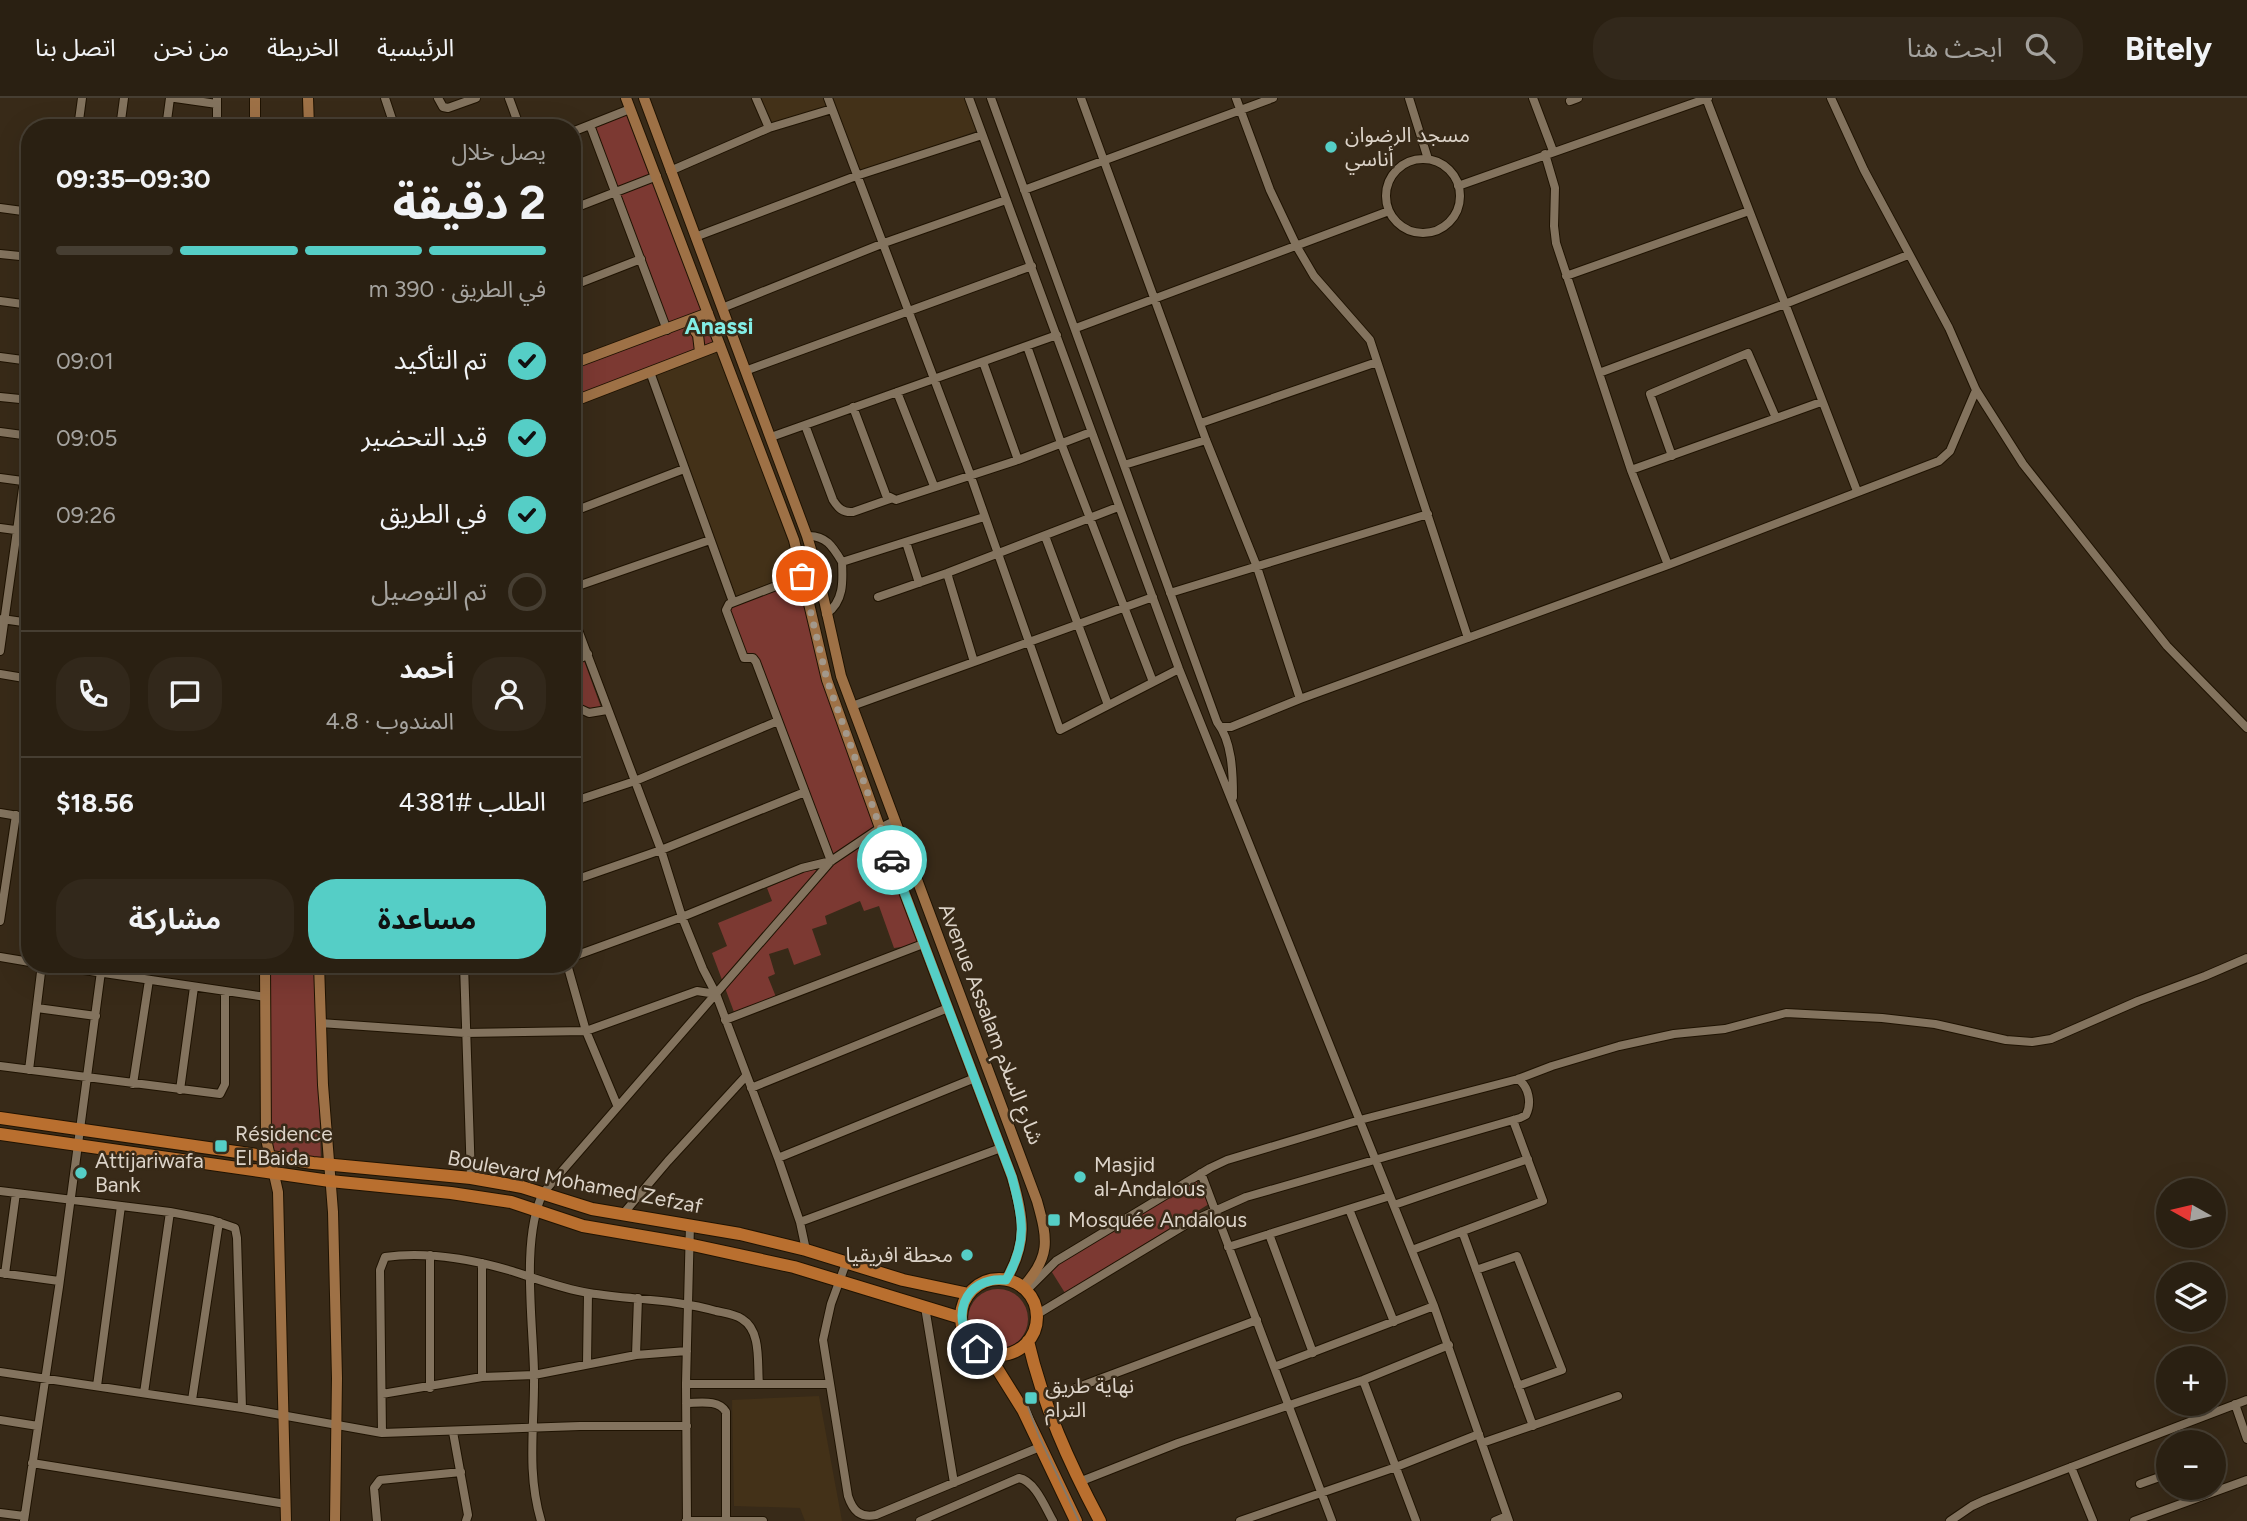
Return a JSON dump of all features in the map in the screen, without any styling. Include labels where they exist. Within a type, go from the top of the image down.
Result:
[{"type":"main road","name":"Boulevard Mohamed Zefzaf","points":[[0,1118],[328,1165],[471,1178],[543,1193],[575,1205],[690,1224],[806,1250],[903,1280],[969,1294]]},
{"type":"main road","name":"Boulevard Mohamed Zefzaf","points":[[0,1134],[330,1181],[461,1194],[511,1202],[583,1226],[765,1260],[840,1280],[961,1318]]},
{"type":"main road","points":[[1006,1280],[1024,1290],[1032,1300],[1036,1315],[1033,1334],[1027,1342],[1009,1353],[988,1354],[977,1349],[963,1330],[961,1318],[969,1294],[986,1282],[1006,1280]]},
{"type":"main road","points":[[1027,1342],[1044,1400],[1079,1482],[1100,1521]]},
{"type":"main road","points":[[988,1354],[1023,1410],[1076,1521]]},
{"type":"street","points":[[79,119],[82,98]]},
{"type":"street","points":[[121,119],[124,98]]},
{"type":"street","points":[[168,119],[173,98],[217,101],[217,119]]},
{"type":"street","points":[[254,98],[255,119]]},
{"type":"street","points":[[308,98],[309,119]]},
{"type":"street","points":[[385,98],[393,119]]},
{"type":"street","points":[[438,98],[443,107],[448,108],[476,98]]},
{"type":"street","points":[[509,98],[517,119]]},
{"type":"street","name":"Avenue Assalam شارع السلام","points":[[645,98],[670,172],[807,536],[818,572],[831,641],[852,706],[1037,1201],[1044,1228],[1044,1251]]},
{"type":"street","points":[[757,98],[769,128]]},
{"type":"street","points":[[828,98],[970,474],[1060,730],[1179,669]]},
{"type":"street","points":[[969,98],[1179,669],[1449,1345],[1508,1518],[1495,1521]]},
{"type":"street","points":[[991,98],[1217,722],[1222,727],[1233,770],[1233,800]]},
{"type":"street","points":[[1081,98],[1206,440],[1256,567],[1300,699]]},
{"type":"street","points":[[1236,98],[1270,190],[1297,247],[1314,276],[1370,340],[1468,638]]},
{"type":"street","points":[[1024,190],[1273,98]]},
{"type":"street","points":[[1409,98],[1428,159]]},
{"type":"street","points":[[1533,98],[1549,153],[1555,188],[1556,243],[1631,470],[1668,565]]},
{"type":"street","points":[[1458,186],[1707,98],[1857,491]]},
{"type":"street","points":[[1831,98],[1864,170],[1949,328],[1976,390],[2023,464],[2167,646],[2247,728]]},
{"type":"street","points":[[581,128],[628,103]]},
{"type":"street","name":"Avenue Assalam شارع السلام","points":[[628,103],[794,540],[827,680],[923,944],[1012,1177],[1023,1224],[1019,1254],[1006,1280]]},
{"type":"street","points":[[670,172],[769,128],[832,109]]},
{"type":"street","points":[[590,125],[667,330]]},
{"type":"street","points":[[695,237],[856,176],[982,135]]},
{"type":"street","points":[[1417,159],[1428,159],[1447,168],[1458,186],[1458,208],[1452,218],[1435,231],[1424,233],[1403,227],[1389,211],[1387,189],[1397,169],[1417,159]]},
{"type":"street","points":[[581,205],[657,176]]},
{"type":"street","points":[[722,308],[884,243],[1006,200]]},
{"type":"street","points":[[0,208],[21,211]]},
{"type":"street","points":[[1076,328],[1389,211]]},
{"type":"street","points":[[1566,276],[1749,211]]},
{"type":"street","points":[[0,254],[21,256]]},
{"type":"street","points":[[1599,373],[1908,255]]},
{"type":"street","points":[[581,282],[641,259]]},
{"type":"street","points":[[745,371],[1032,266]]},
{"type":"street","points":[[0,301],[21,304]]},
{"type":"street","points":[[581,361],[708,313]]},
{"type":"street","points":[[688,321],[698,335],[700,352]]},
{"type":"street","points":[[771,437],[1057,335]]},
{"type":"street","points":[[581,399],[720,345]]},
{"type":"street","points":[[1027,346],[1061,443],[1153,682]]},
{"type":"street","points":[[1672,456],[1650,394],[1748,354],[1776,418]]},
{"type":"street","points":[[0,356],[21,360]]},
{"type":"street","points":[[983,362],[1018,460]]},
{"type":"street","points":[[1201,423],[1377,362]]},
{"type":"street","points":[[650,372],[733,602]]},
{"type":"street","points":[[1222,727],[1231,727],[1300,699],[1668,565],[1939,461],[1950,451],[1976,390]]},
{"type":"street","points":[[897,392],[933,486]]},
{"type":"street","points":[[0,397],[21,399]]},
{"type":"street","points":[[1631,470],[1822,402]]},
{"type":"street","points":[[853,407],[886,495],[890,499]]},
{"type":"street","points":[[805,425],[833,500],[838,508],[846,513],[890,499],[896,500],[1018,460],[1091,432]]},
{"type":"street","points":[[0,432],[21,435]]},
{"type":"street","points":[[1125,465],[1206,440]]},
{"type":"street","points":[[581,509],[684,469]]},
{"type":"street","points":[[0,478],[21,481]]},
{"type":"street","points":[[878,597],[1091,520],[1118,507]]},
{"type":"street","points":[[0,652],[2,619],[21,514]]},
{"type":"street","points":[[1170,593],[1428,514]]},
{"type":"street","points":[[842,562],[984,517]]},
{"type":"street","points":[[0,528],[21,530]]},
{"type":"street","points":[[807,536],[822,537],[842,562],[839,601],[826,614]]},
{"type":"street","points":[[1045,537],[1108,705]]},
{"type":"street","points":[[581,585],[710,540]]},
{"type":"street","points":[[906,542],[919,583]]},
{"type":"street","points":[[0,572],[11,573]]},
{"type":"street","points":[[947,573],[974,662]]},
{"type":"street","points":[[802,576],[733,602],[727,605],[726,610],[744,658],[753,658],[756,662],[831,861]]},
{"type":"street","points":[[852,706],[1153,597]]},
{"type":"street","points":[[2,619],[21,622]]},
{"type":"street","points":[[581,636],[661,850],[682,917],[703,970],[716,994],[778,1158],[800,1222],[806,1250]]},
{"type":"street","points":[[818,644],[831,641]]},
{"type":"street","points":[[581,658],[588,654]]},
{"type":"street","points":[[0,674],[21,678]]},
{"type":"street","points":[[581,709],[589,713],[607,710]]},
{"type":"street","points":[[581,799],[635,781],[778,721]]},
{"type":"street","points":[[581,878],[661,850],[805,792]]},
{"type":"street","points":[[0,813],[21,816]]},
{"type":"street","points":[[0,921],[16,815]]},
{"type":"street","points":[[541,1521],[532,1476],[531,1453],[534,1375],[531,1277],[535,1209],[543,1193],[831,861],[894,821]]},
{"type":"street","points":[[581,954],[682,917],[802,868],[831,861]]},
{"type":"street","points":[[725,1020],[923,944]]},
{"type":"street","points":[[0,957],[21,960]]},
{"type":"street","points":[[1024,1290],[1056,1261],[1227,1160],[1360,1120],[1518,1079],[1619,1046],[1674,1034],[1726,1029],[1786,1013],[1896,1019],[1935,1024],[2006,1040],[2032,1042],[2051,1039],[2247,958]]},
{"type":"street","points":[[29,1070],[42,973]]},
{"type":"street","points":[[0,1513],[24,1518],[60,1281],[101,973]]},
{"type":"street","points":[[122,973],[225,993],[266,997]]},
{"type":"street","points":[[265,973],[266,1112],[269,1157],[278,1192],[286,1521]]},
{"type":"street","points":[[318,973],[335,1287],[335,1521]]},
{"type":"street","points":[[464,973],[471,1178]]},
{"type":"street","points":[[570,973],[586,1031],[617,1105]]},
{"type":"street","points":[[133,1084],[149,980]]},
{"type":"street","points":[[180,1090],[194,987]]},
{"type":"street","points":[[320,1023],[464,1033],[586,1031],[697,991],[716,994]]},
{"type":"street","points":[[0,1066],[217,1095],[223,1090],[225,993]]},
{"type":"street","points":[[37,1007],[96,1016]]},
{"type":"street","points":[[751,1088],[948,1009]]},
{"type":"street","points":[[623,1214],[746,1076]]},
{"type":"street","points":[[778,1158],[975,1079]]},
{"type":"street","points":[[1036,1315],[1148,1246],[1214,1210],[1246,1197],[1526,1115],[1529,1108],[1527,1088],[1518,1079]]},
{"type":"street","points":[[1412,1250],[1543,1201],[1513,1120]]},
{"type":"street","points":[[800,1222],[1001,1148]]},
{"type":"street","points":[[1394,1205],[1528,1159]]},
{"type":"street","points":[[1202,1173],[1332,1521]]},
{"type":"street","points":[[0,1191],[170,1212],[235,1228],[242,1408]]},
{"type":"street","points":[[16,1193],[2,1274],[60,1281]]},
{"type":"street","points":[[1228,1247],[1390,1196]]},
{"type":"street","points":[[97,1386],[121,1206]]},
{"type":"street","points":[[1349,1209],[1394,1322]]},
{"type":"street","points":[[144,1393],[170,1212]]},
{"type":"street","points":[[192,1400],[219,1222]]},
{"type":"street","points":[[690,1224],[686,1384],[687,1521],[763,1521]]},
{"type":"street","points":[[1462,1231],[1533,1426]]},
{"type":"street","points":[[1269,1234],[1312,1353]]},
{"type":"street","points":[[1044,1251],[1048,1258],[1056,1261]]},
{"type":"street","points":[[1024,1290],[1039,1268],[1044,1251]]},
{"type":"street","points":[[382,1433],[379,1275],[385,1256],[430,1255],[482,1263],[588,1293],[689,1303],[736,1316],[749,1325],[756,1344],[758,1384]]},
{"type":"street","points":[[430,1255],[430,1388]]},
{"type":"street","points":[[1476,1270],[1517,1256],[1562,1370],[1518,1386]]},
{"type":"street","points":[[482,1263],[482,1377]]},
{"type":"street","points":[[846,1263],[828,1315],[823,1340],[848,1496],[859,1514],[876,1515],[1040,1447]]},
{"type":"street","points":[[587,1364],[588,1293]]},
{"type":"street","points":[[636,1355],[638,1298]]},
{"type":"street","points":[[1274,1367],[1434,1306]]},
{"type":"street","points":[[925,1307],[954,1482]]},
{"type":"street","points":[[1044,1400],[1257,1320]]},
{"type":"street","points":[[1079,1482],[1178,1443],[1363,1380],[1449,1345]]},
{"type":"street","points":[[382,1394],[430,1388],[482,1377],[534,1375],[636,1355],[687,1351]]},
{"type":"street","points":[[0,1373],[192,1400],[382,1433],[687,1426]]},
{"type":"street","points":[[1363,1380],[1416,1521]]},
{"type":"street","points":[[686,1384],[829,1384]]},
{"type":"street","points":[[1482,1443],[1618,1396]]},
{"type":"street","points":[[1950,1521],[1978,1503],[2247,1400]]},
{"type":"street","points":[[686,1403],[716,1404],[723,1406],[726,1412],[726,1519]]},
{"type":"street","points":[[2235,1404],[2247,1439]]},
{"type":"street","points":[[0,1420],[38,1426]]},
{"type":"street","points":[[453,1432],[468,1515],[466,1521]]},
{"type":"street","points":[[1240,1521],[1396,1467],[1479,1434]]},
{"type":"street","points":[[32,1463],[286,1504]]},
{"type":"street","points":[[2071,1466],[2093,1521]]},
{"type":"street","points":[[377,1521],[374,1488],[380,1480],[461,1472]]},
{"type":"street","points":[[920,1521],[1018,1478],[1031,1484],[1053,1521]]},
{"type":"street","points":[[2140,1484],[2156,1478]]},
{"type":"street","points":[[2226,1485],[2247,1480]]},
{"type":"street","points":[[2134,1521],[2183,1500]]},
{"type":"shaded area","points":[[753,98],[967,98],[979,130],[857,173],[832,108],[767,133]]},
{"type":"shaded area","points":[[630,109],[720,345],[581,398],[581,362],[667,329],[590,125]]},
{"type":"shaded area","points":[[720,345],[802,576],[733,602],[650,372]]},
{"type":"shaded area","points":[[802,576],[818,644],[923,944],[894,948],[879,906],[864,911],[860,901],[825,916],[827,924],[812,929],[821,955],[794,965],[788,948],[769,954],[775,974],[768,977],[776,997],[718,1019],[734,1012],[712,953],[727,946],[718,923],[772,901],[767,888],[830,861],[753,658],[745,659],[725,605]]},
{"type":"shaded area","points":[[583,658],[602,710],[581,706]]},
{"type":"shaded area","points":[[261,973],[315,973],[321,1162],[266,1154]]},
{"type":"shaded area","points":[[1195,1179],[1209,1204],[1065,1293],[1050,1269]]},
{"type":"shaded area","points":[[992,1289],[1004,1289],[1020,1297],[1026,1307],[1026,1331],[1020,1341],[1004,1349],[992,1349],[976,1341],[968,1325],[968,1313],[976,1297]]},
{"type":"shaded area","points":[[819,1396],[842,1521],[805,1521],[800,1508],[734,1506],[732,1400]]},
{"type":"tram line","points":[[1024,1396],[1039,1436],[1079,1521]]},
{"type":"way so far","points":[[802,576],[827,680],[892,860]]},
{"type":"place","name":"مسجد الرضوان أناسي","points":[[1331,147]]},
{"type":"place","name":"Résidence El Baida","points":[[221,1146]]},
{"type":"place","name":"Attijariwafa Bank","points":[[81,1173]]},
{"type":"place","name":"Masjid al-Andalous","points":[[1080,1177]]},
{"type":"place","name":"Mosquée Andalous","points":[[1054,1220]]},
{"type":"place","name":"محطة افريقيا","points":[[967,1255]]},
{"type":"place","name":"نهاية طريق الترام","points":[[1031,1398]]},
{"type":"district","name":"Anassi","points":[[719,326]]},
{"type":"route","points":[[892,860],[1012,1177],[1020,1205],[1022,1240],[1013,1268],[1006,1280],[992,1280],[979,1285],[969,1294],[963,1306],[963,1330],[977,1349]]}]
